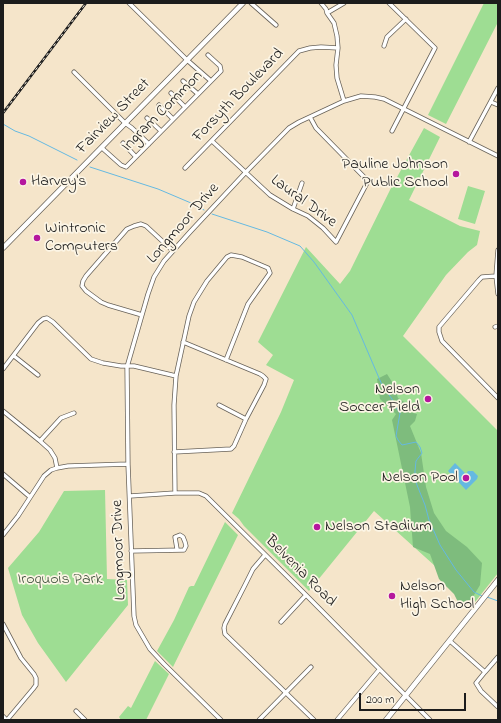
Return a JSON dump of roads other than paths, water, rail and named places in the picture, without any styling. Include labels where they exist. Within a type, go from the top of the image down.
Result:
[{"type":"main road","name":"Fairview Street","points":[[3,248],[243,3]]},
{"type":"main road","points":[[386,720],[498,580]]},
{"type":"main road","points":[[3,717],[7,720]]},
{"type":"street","points":[[129,3],[187,60],[211,81]]},
{"type":"street","points":[[251,3],[276,25]]},
{"type":"street","points":[[321,3],[334,23],[338,48],[336,65],[337,78],[344,101]]},
{"type":"street","points":[[327,13],[344,3]]},
{"type":"street","points":[[389,3],[436,48],[392,131]]},
{"type":"street","points":[[384,46],[387,37],[406,19]]},
{"type":"street","name":"Forsyth Boulevard","points":[[185,168],[299,51],[320,47],[338,48]]},
{"type":"street","name":"Ingram Common","points":[[102,148],[122,166],[126,167],[221,71],[220,66],[208,55]]},
{"type":"street","points":[[74,72],[125,123],[149,144]]},
{"type":"street","points":[[183,81],[198,94]]},
{"type":"street","points":[[469,142],[498,88]]},
{"type":"street","points":[[171,92],[186,107]]},
{"type":"street","name":"Longmoor Drive","points":[[221,720],[150,649],[136,625],[134,616],[128,464],[127,366],[154,277],[164,261],[246,172],[290,128],[299,122],[344,101],[361,96],[384,99],[498,156]]},
{"type":"street","points":[[491,102],[498,105]]},
{"type":"street","points":[[159,105],[173,119]]},
{"type":"street","name":"Laural Drive","points":[[212,141],[270,195],[308,216],[323,228],[336,242],[368,180],[316,128],[310,117]]},
{"type":"street","points":[[147,118],[161,131]]},
{"type":"street","points":[[123,143],[136,157]]},
{"type":"street","points":[[293,209],[302,183]]},
{"type":"street","points":[[142,315],[101,302],[86,291],[82,286],[83,281],[127,230],[140,224],[146,226],[173,252]]},
{"type":"street","points":[[498,250],[496,276],[498,294]]},
{"type":"street","points":[[175,493],[174,405],[176,376],[189,316],[194,302],[207,281],[231,255],[242,257],[268,268],[270,273],[248,304],[226,360]]},
{"type":"street","points":[[496,276],[482,277],[439,327],[439,332],[442,341],[498,398]]},
{"type":"street","points":[[3,369],[38,323],[47,318],[91,359],[103,363],[134,366],[176,376]]},
{"type":"street","points":[[174,452],[231,449],[234,446],[246,419],[264,386],[266,379],[260,374],[183,342]]},
{"type":"street","points":[[14,356],[38,375]]},
{"type":"street","points":[[219,405],[246,419]]},
{"type":"street","points":[[3,412],[50,450],[55,458],[57,468]]},
{"type":"street","points":[[40,441],[61,418],[74,413]]},
{"type":"street","points":[[3,535],[18,516],[44,476],[51,470],[68,466],[128,464]]},
{"type":"street","points":[[3,474],[30,498]]},
{"type":"street","name":"Belvenia Road","points":[[130,496],[175,493],[198,493],[206,496],[430,720]]},
{"type":"street","points":[[131,551],[177,549]]},
{"type":"street","points":[[265,555],[253,569],[224,628],[225,634],[314,720]]},
{"type":"street","points":[[281,622],[306,595]]},
{"type":"street","points":[[3,626],[21,658],[36,678],[36,685],[7,720]]},
{"type":"street","points":[[450,641],[485,672]]},
{"type":"street","points":[[498,657],[476,684],[481,691],[498,707]]},
{"type":"street","points":[[259,720],[311,667]]},
{"type":"street","points":[[337,720],[379,670]]},
{"type":"street","points":[[76,711],[85,720]]},
{"type":"water","name":"Nelson Pool","points":[[455,463],[466,474],[468,471],[473,471],[478,476],[466,490],[448,471]]},
{"type":"waterway","points":[[3,124],[77,160]]},
{"type":"waterway","points":[[90,167],[158,189],[204,210]]},
{"type":"waterway","points":[[212,214],[267,232],[300,246],[314,262],[352,315],[382,385],[400,413],[396,436],[398,440],[402,445],[416,442],[420,447],[422,453],[416,461],[415,480],[429,520],[440,545],[456,570],[474,592],[482,596]]},
{"type":"waterway","points":[[487,597],[498,601]]},
{"type":"railway","points":[[3,113],[86,3]]},
{"type":"place","name":"Pauline Johnson Public School","points":[[456,174]]},
{"type":"place","name":"Harvey's","points":[[23,182]]},
{"type":"place","name":"Wintronic Computers","points":[[37,238]]},
{"type":"place","name":"Nelson Soccer Field","points":[[428,399]]},
{"type":"place","name":"Nelson Pool","points":[[466,478]]},
{"type":"place","name":"Nelson Stadium","points":[[317,527]]},
{"type":"place","name":"Nelson High School","points":[[392,596]]},
{"type":"park label","name":"Iroquois Park","points":[[60,580]]}]
